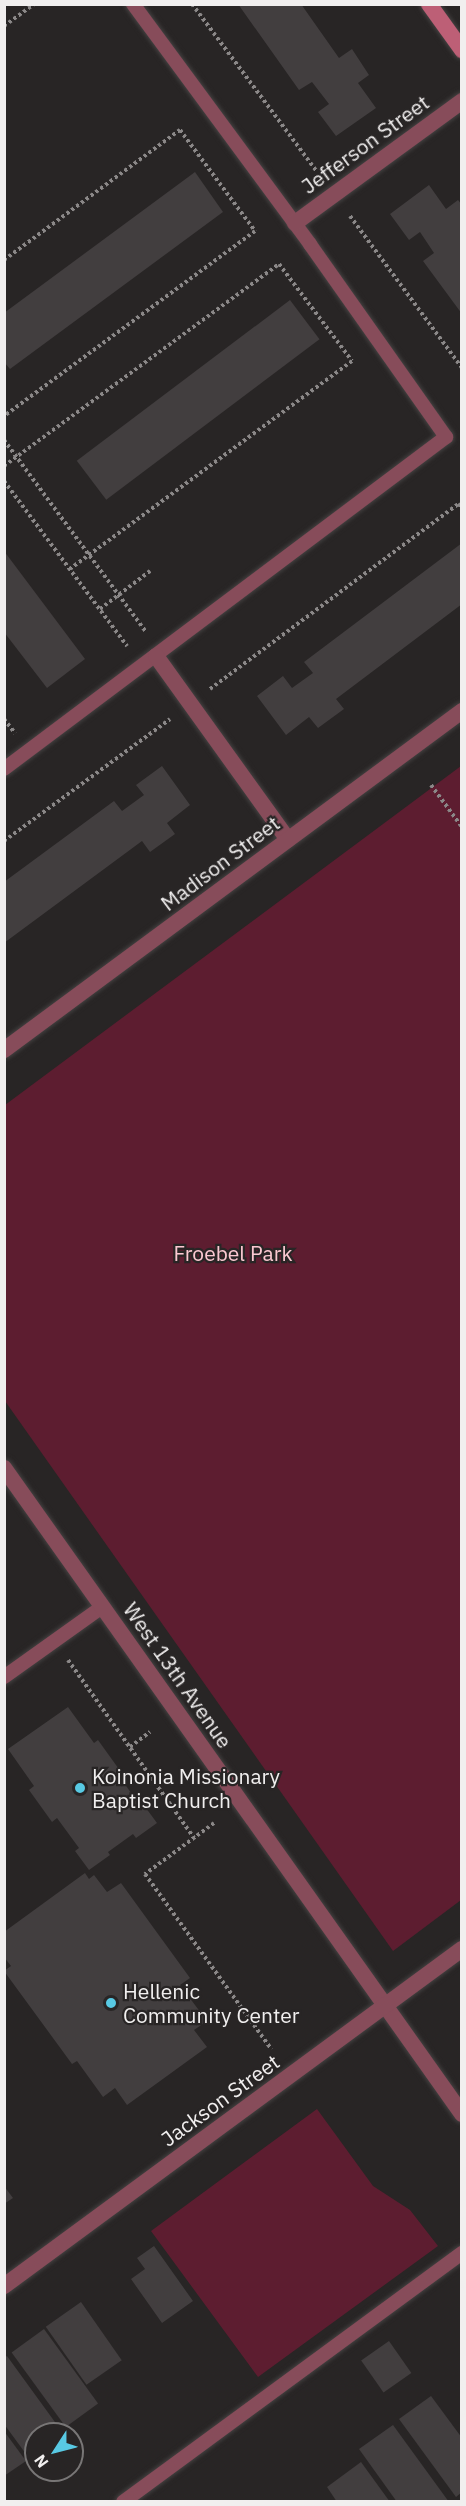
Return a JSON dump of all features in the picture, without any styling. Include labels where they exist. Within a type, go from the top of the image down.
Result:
[{"type":"main road","points":[[429,4],[462,50]]},
{"type":"street","name":"Jefferson Street","points":[[295,223],[462,101]]},
{"type":"street","points":[[156,656],[288,840]]},
{"type":"street","name":"Madison Street","points":[[4,1050],[462,711]]},
{"type":"street","name":"West 13th Avenue","points":[[4,1468],[462,2114]]},
{"type":"street","name":"Jackson Street","points":[[4,2286],[462,1949]]},
{"type":"lane","points":[[4,769],[446,437],[295,223],[133,4]]},
{"type":"lane","points":[[4,1677],[102,1606]]},
{"type":"lane","points":[[123,2502],[462,2253]]},
{"type":"path","points":[[4,26],[34,4]]},
{"type":"path","points":[[192,4],[317,172]]},
{"type":"path","points":[[4,260],[180,130],[255,231],[4,416]]},
{"type":"path","points":[[350,215],[462,368]]},
{"type":"path","points":[[4,465],[279,264],[352,361],[70,569]]},
{"type":"path","points":[[4,440],[148,635]]},
{"type":"path","points":[[4,481],[129,650]]},
{"type":"path","points":[[208,690],[458,504],[462,507]]},
{"type":"path","points":[[100,609],[150,571]]},
{"type":"path","points":[[4,841],[173,717]]},
{"type":"path","points":[[431,785],[462,826]]},
{"type":"path","points":[[54,1640],[194,1838]]},
{"type":"path","points":[[130,1747],[150,1732]]},
{"type":"path","points":[[214,1823],[145,1874],[271,2049]]},
{"type":"green space","name":"Froebel Park","points":[[461,766],[461,1900],[393,1951],[5,1401],[5,1105]]},
{"type":"green space","points":[[317,2109],[373,2186],[410,2210],[438,2246],[258,2377],[151,2231]]},
{"type":"building","points":[[238,4],[301,4],[339,58],[352,49],[369,75],[358,83],[376,108],[336,136],[318,112],[329,104],[312,82],[299,90]]},
{"type":"building","points":[[195,172],[223,212],[10,369],[4,362],[4,313]]},
{"type":"building","points":[[429,185],[446,209],[458,200],[462,205],[462,314],[423,261],[434,253],[420,232],[409,240],[390,214]]},
{"type":"building","points":[[290,300],[319,339],[106,500],[77,461]]},
{"type":"building","points":[[462,543],[462,604],[336,699],[344,709],[318,728],[309,717],[286,735],[257,696],[283,676],[292,688],[313,673],[304,662]]},
{"type":"building","points":[[4,551],[85,659],[47,688],[4,632]]},
{"type":"building","points":[[162,766],[190,805],[167,823],[175,834],[150,852],[142,841],[4,943],[4,882],[114,801],[122,811],[144,795],[136,785]]},
{"type":"building","name":"Koinonia Missionary Baptist Church","points":[[68,1707],[94,1743],[98,1740],[121,1772],[118,1774],[140,1806],[143,1804],[157,1823],[136,1838],[133,1834],[108,1852],[110,1855],[89,1870],[75,1851],[79,1848],[57,1818],[52,1822],[29,1790],[34,1786],[8,1749]]},
{"type":"building","name":"Hellenic Community Center","points":[[85,1873],[89,1879],[94,1875],[107,1892],[121,1883],[190,1978],[180,1985],[207,2021],[194,2030],[207,2047],[127,2105],[115,2088],[103,2097],[77,2061],[72,2064],[4,1971],[11,1966],[4,1957],[4,1932]]},
{"type":"building","points":[[4,2186],[13,2198],[4,2204]]},
{"type":"building","points":[[154,2246],[193,2301],[162,2323],[131,2279],[145,2269],[137,2258]]},
{"type":"building","points":[[81,2302],[122,2360],[87,2385],[46,2327]]},
{"type":"building","points":[[44,2329],[98,2403],[73,2422],[62,2422],[12,2353]]},
{"type":"building","points":[[389,2341],[411,2373],[384,2392],[361,2361]]},
{"type":"building","points":[[7,2356],[55,2422],[24,2422],[24,2451],[4,2424],[4,2358]]},
{"type":"building","points":[[431,2396],[462,2438],[462,2492],[456,2497],[399,2419]]},
{"type":"building","points":[[393,2425],[449,2502],[397,2502],[359,2449]]},
{"type":"building","points":[[4,2431],[24,2458],[24,2462],[4,2476]]},
{"type":"building","points":[[361,2462],[390,2502],[337,2502],[327,2487]]},
{"type":"place","name":"Koinonia Missionary Baptist Church","points":[[80,1788]]},
{"type":"place","name":"Hellenic Community Center","points":[[111,2003]]}]
